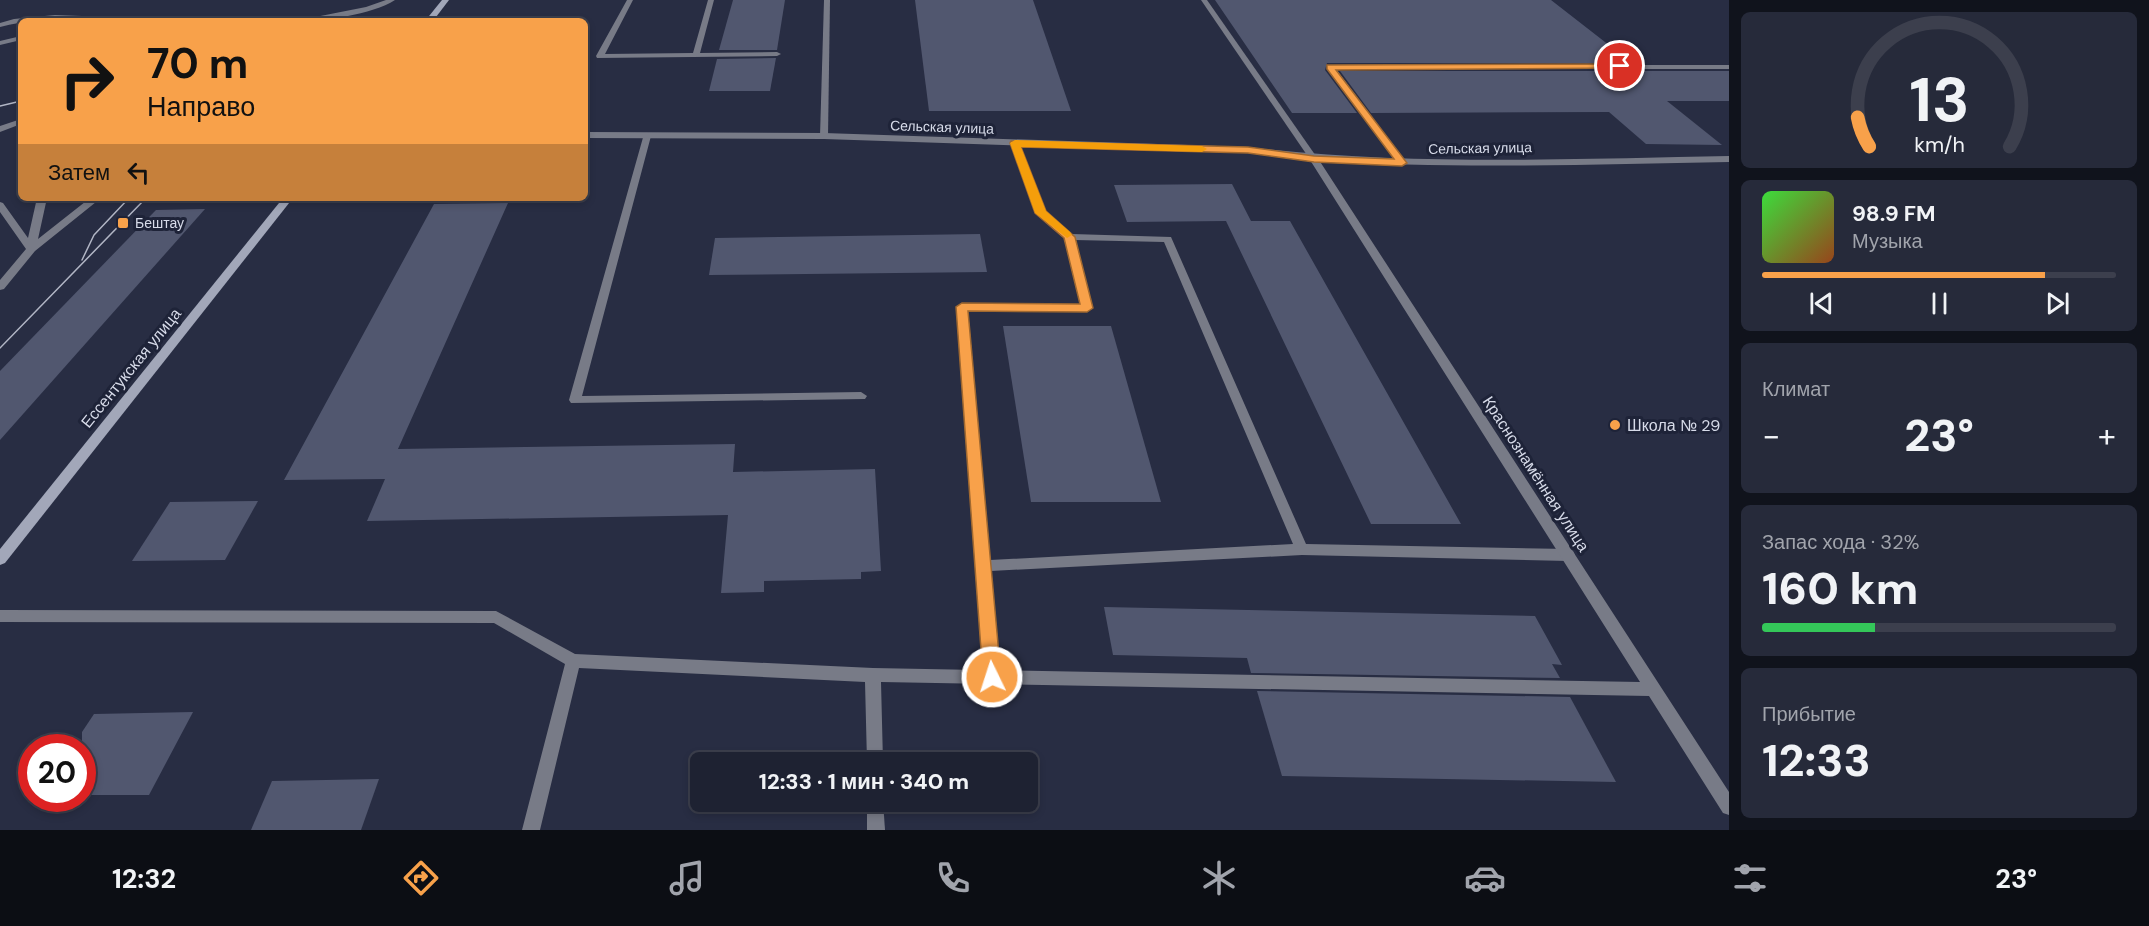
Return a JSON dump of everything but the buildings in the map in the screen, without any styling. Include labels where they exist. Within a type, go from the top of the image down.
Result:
[{"type":"street","points":[[316,18],[366,9],[392,0]]},
{"type":"street","points":[[431,18],[446,0]]},
{"type":"street","points":[[630,0],[600,56],[777,54]]},
{"type":"street","points":[[696,55],[711,0]]},
{"type":"street","points":[[824,136],[827,0]]},
{"type":"street","name":"Краснознамённая улица","points":[[1204,0],[1314,159],[1729,807]]},
{"type":"street","points":[[0,26],[18,21]]},
{"type":"street","points":[[0,43],[18,39]]},
{"type":"street","points":[[1402,163],[1330,67],[1729,67]]},
{"type":"street","points":[[0,129],[18,122]]},
{"type":"street","name":"Сельская улица","points":[[588,135],[824,136],[1248,150],[1314,159],[1402,163],[1729,159]]},
{"type":"street","points":[[647,136],[575,400],[861,396]]},
{"type":"street","points":[[992,677],[962,307],[1087,308],[1069,237],[1041,213],[1015,143]]},
{"type":"street","points":[[31,249],[41,201]]},
{"type":"street","points":[[0,288],[31,249],[92,201]]},
{"type":"street","name":"Ессентукская улица","points":[[0,559],[286,201]]},
{"type":"street","points":[[0,205],[31,249]]},
{"type":"street","points":[[1069,237],[1168,238],[1302,549]]},
{"type":"street","points":[[984,566],[1302,549],[1568,555]]},
{"type":"street","points":[[0,616],[496,617],[573,661],[873,675],[1654,689]]},
{"type":"street","points":[[531,830],[573,661]]},
{"type":"street","points":[[873,675],[875,752]]},
{"type":"street","points":[[876,812],[876,830]]},
{"type":"tram line","points":[[0,106],[18,102]]},
{"type":"tram line","points":[[82,260],[94,235],[126,201]]},
{"type":"tram line","points":[[0,348],[143,201]]},
{"type":"slow traffic","points":[[1067,235],[1041,213],[1015,143],[1202,149]]},
{"type":"place","name":"Бештау","points":[[123,223]]},
{"type":"place","name":"Школа № 29","points":[[1615,425]]},
{"type":"route","points":[[992,677],[962,307],[1087,308],[1069,237],[1041,213],[1015,143],[1248,150],[1314,159],[1402,163],[1330,67],[1620,66]]}]
